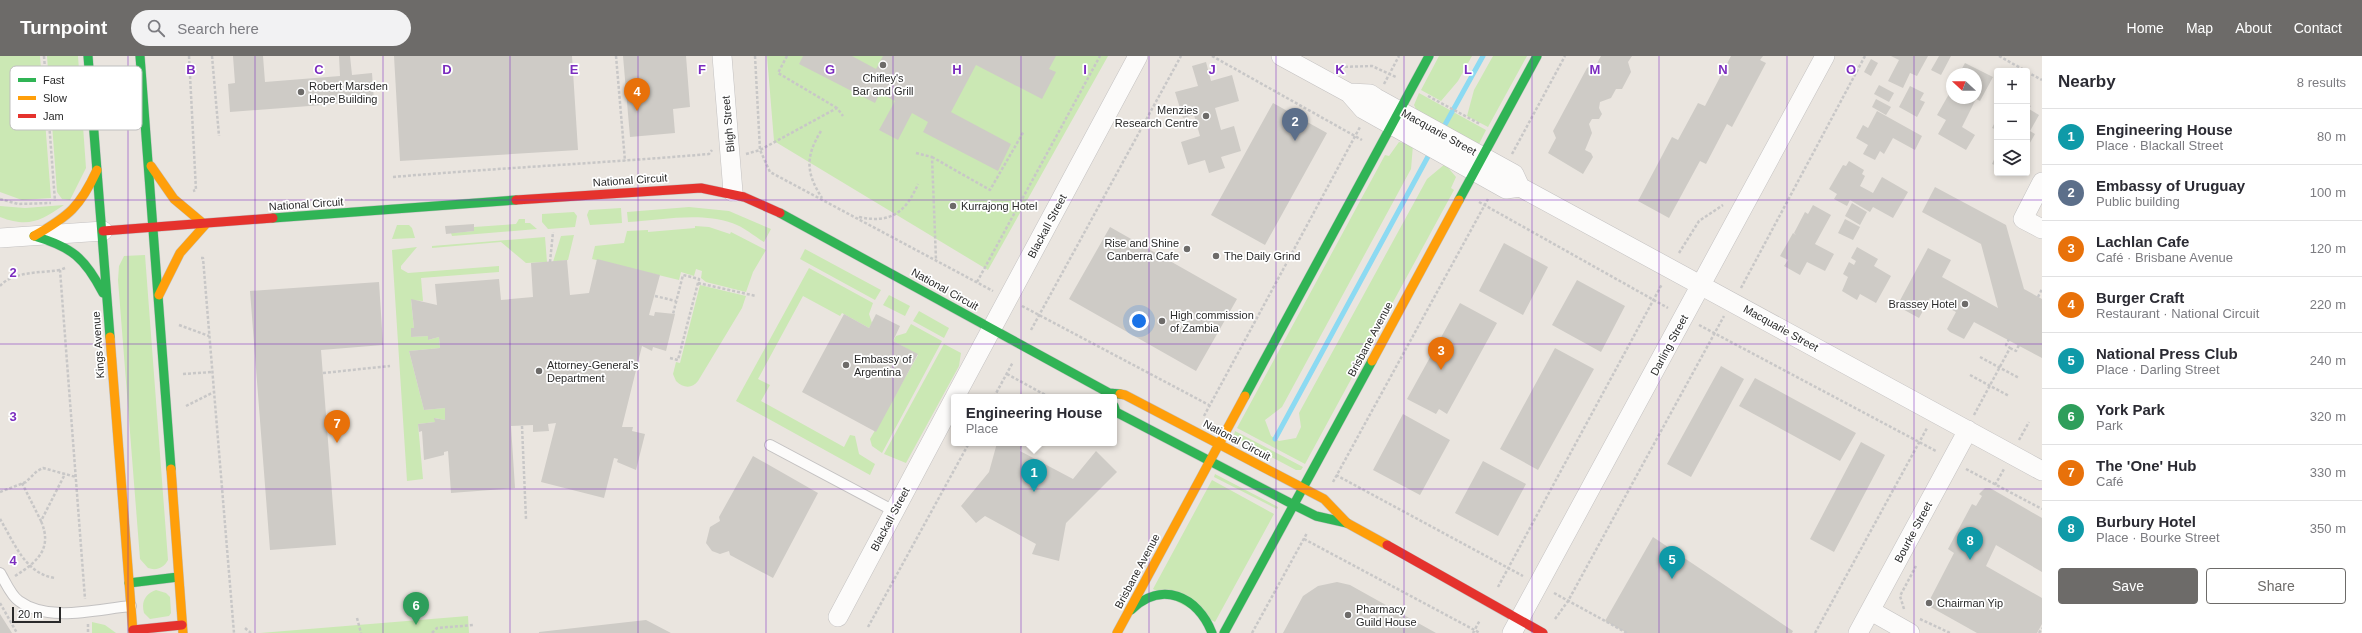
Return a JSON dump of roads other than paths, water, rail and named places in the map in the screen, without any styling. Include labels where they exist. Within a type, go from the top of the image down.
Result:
[{"type":"main road","name":"Kings Avenue","points":[[88,56],[89,66]]},
{"type":"main road","points":[[140,56],[141,66]]},
{"type":"main road","name":"Brisbane Avenue","points":[[1117,633],[1430,56]]},
{"type":"main road","name":"Brisbane Avenue","points":[[1224,633],[1537,56]]},
{"type":"main road","points":[[133,632],[182,629],[154,228],[142,80]]},
{"type":"main road","name":"Kings Avenue","points":[[95,130],[103,231],[106,299],[133,632]]},
{"type":"main road","points":[[149,163],[174,199],[205,225],[180,253],[158,296]]},
{"type":"main road","points":[[31,236],[66,218],[76,208],[83,199],[98,168]]},
{"type":"main road","name":"National Circuit","points":[[103,231],[205,225],[709,187],[733,192],[766,206],[992,328],[1107,394]]},
{"type":"main road","points":[[31,236],[62,244],[76,253],[93,271],[106,299]]},
{"type":"main road","name":"National Circuit","points":[[1117,394],[1125,394],[1324,499],[1347,523]]},
{"type":"main road","name":"National Circuit","points":[[1117,413],[1316,516],[1347,523],[1489,603],[1516,626],[1544,633]]},
{"type":"main road","points":[[129,583],[178,577]]},
{"type":"main road","points":[[1126,618],[1135,605],[1142,600],[1157,595],[1173,595],[1188,600],[1201,610],[1209,623],[1212,633]]},
{"type":"street","name":"Bligh Street","points":[[722,56],[733,192]]},
{"type":"street","name":"Blackall Street","points":[[956,394],[1138,56]]},
{"type":"street","name":"Macquarie Street","points":[[1281,56],[1348,93],[1363,109],[1396,118],[1478,164],[1514,174],[1520,187],[1671,267],[2042,471]]},
{"type":"street","name":"Darling Street","points":[[1516,626],[1825,56]]},
{"type":"street","points":[[2041,185],[2022,219],[2042,229]]},
{"type":"street","points":[[0,224],[31,236]]},
{"type":"street","points":[[0,238],[103,231]]},
{"type":"street","points":[[0,251],[31,236]]},
{"type":"street","name":"Blackall Street","points":[[838,617],[951,404]]},
{"type":"street","name":"Bourke Street","points":[[1858,633],[1959,465],[1968,430]]},
{"type":"street","points":[[1870,611],[1912,626]]},
{"type":"lane","points":[[770,445],[894,511]]},
{"type":"lane","points":[[3,577],[18,601],[38,610],[62,613],[131,606]]},
{"type":"waterway","points":[[1442,130],[1483,56]]},
{"type":"waterway","points":[[1275,439],[1431,151]]},
{"type":"place","name":"Chifley's Bar and Grill","points":[[883,65]]},
{"type":"place","name":"Robert Marsden Hope Building","points":[[301,92]]},
{"type":"place","name":"Burger Craft","points":[[637,111]]},
{"type":"place","name":"Menzies Research Centre","points":[[1206,116]]},
{"type":"place","name":"Embassy of Uruguay","points":[[1295,141]]},
{"type":"place","name":"Kurrajong Hotel","points":[[953,206]]},
{"type":"place","name":"Rise and Shine Canberra Cafe","points":[[1187,249]]},
{"type":"place","name":"The Daily Grind","points":[[1216,256]]},
{"type":"place","name":"Brassey Hotel","points":[[1965,304]]},
{"type":"place","name":"High commission of Zambia","points":[[1162,321]]},
{"type":"place","name":"Embassy of Argentina","points":[[846,365]]},
{"type":"place","name":"Lachlan Cafe","points":[[1441,370]]},
{"type":"place","name":"Attorney-General’s Department","points":[[539,371]]},
{"type":"place","name":"The 'One' Hub","points":[[337,443]]},
{"type":"place","name":"Engineering House","points":[[1034,492]]},
{"type":"place","name":"Burbury Hotel","points":[[1970,560]]},
{"type":"place","name":"National Press Club","points":[[1672,579]]},
{"type":"place","name":"Chairman Yip","points":[[1929,603]]},
{"type":"place","name":"Pharmacy Guild House","points":[[1348,615]]},
{"type":"place","name":"York Park","points":[[416,625]]}]
